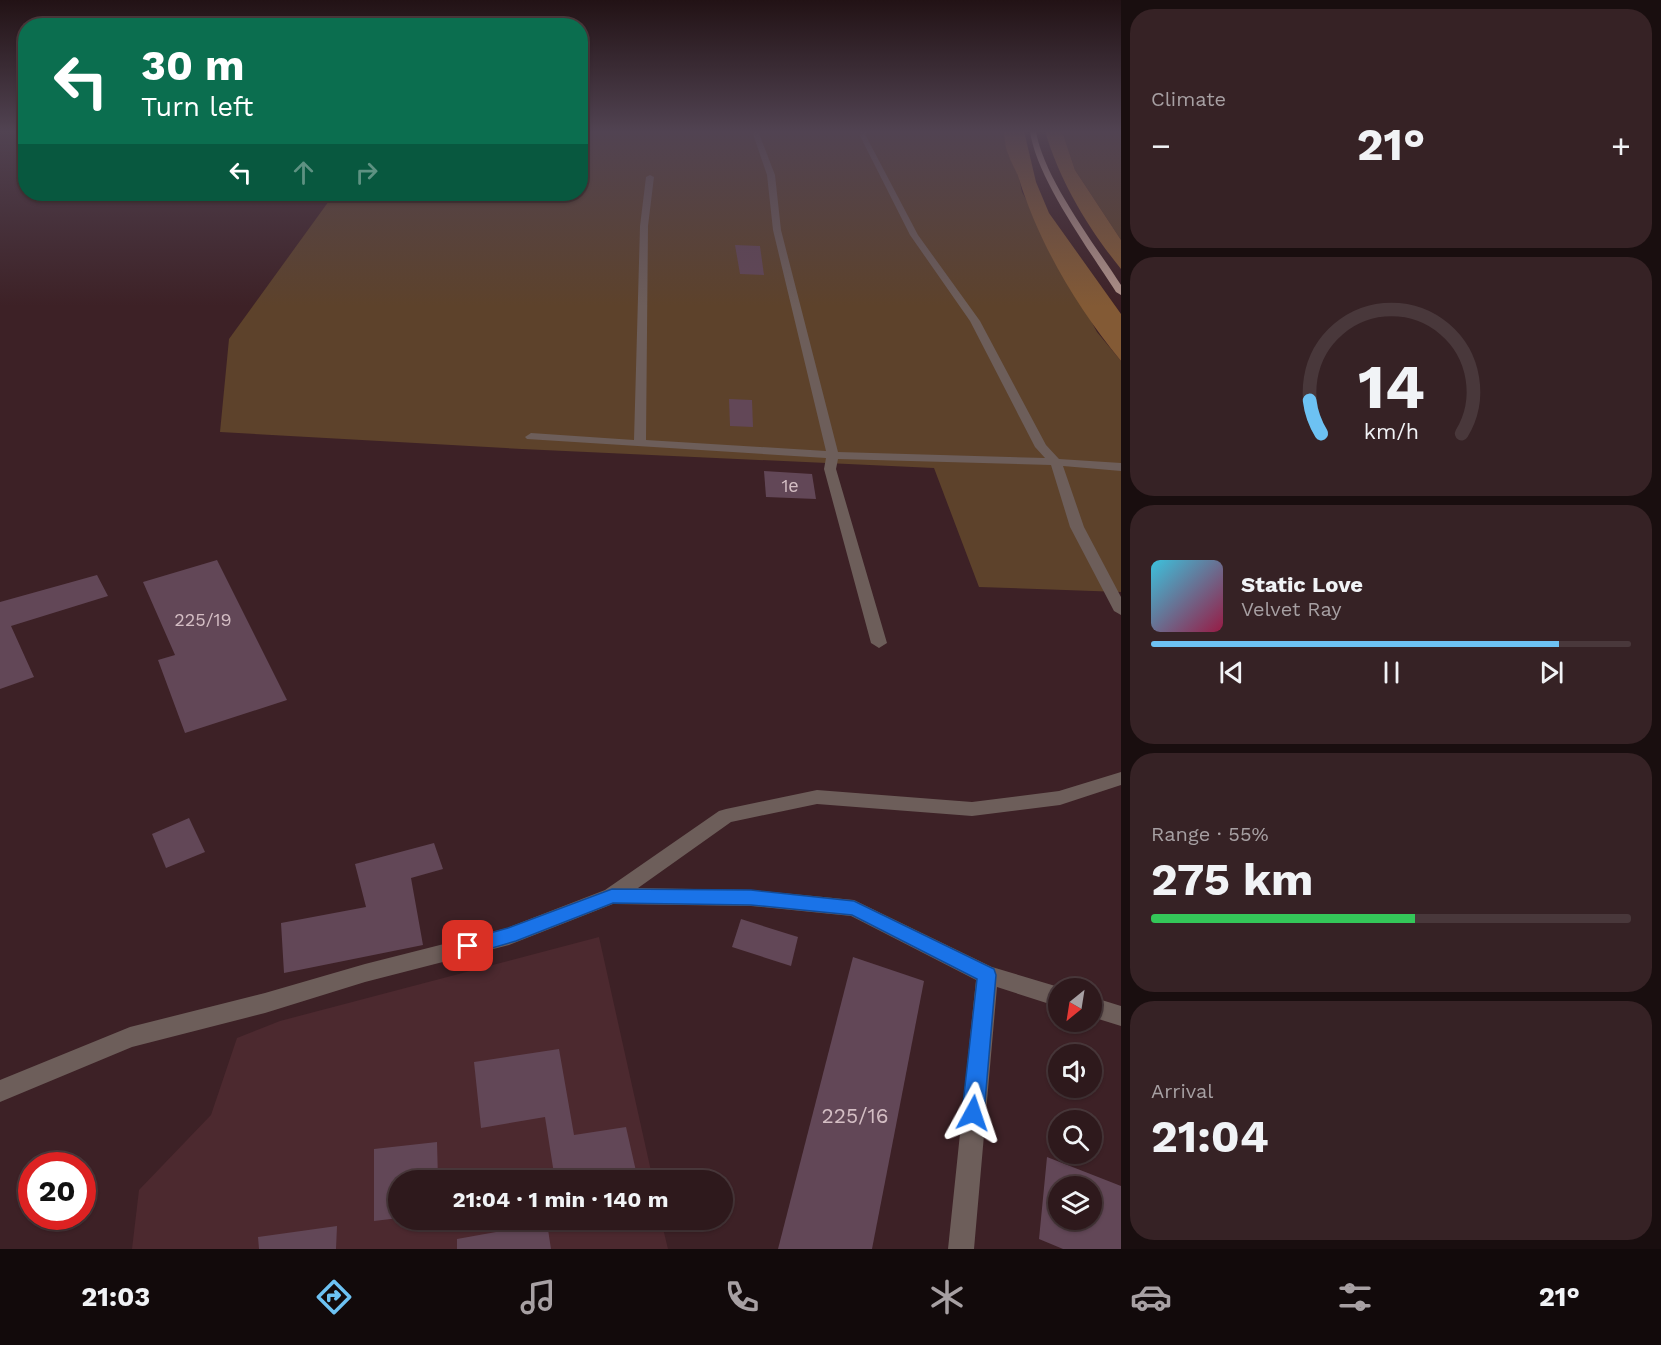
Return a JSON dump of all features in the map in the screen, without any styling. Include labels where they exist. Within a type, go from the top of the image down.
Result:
[{"type":"main road","points":[[1057,189],[1066,208],[1121,292]]},
{"type":"lane","points":[[640,444],[644,226],[648,189]]},
{"type":"lane","points":[[773,189],[777,230],[833,455],[830,469],[879,643]]},
{"type":"lane","points":[[891,189],[914,235],[975,321],[1041,447],[1056,462],[1077,527],[1121,611]]},
{"type":"lane","points":[[531,437],[833,455],[1056,462],[1121,467]]},
{"type":"lane","points":[[0,1092],[130,1037],[265,1004],[365,973],[509,936],[612,896],[726,816],[817,798],[972,809],[1060,798],[1121,778]]},
{"type":"lane","points":[[612,896],[751,898],[854,908],[987,975],[1048,994]]},
{"type":"lane","points":[[961,1249],[987,975]]},
{"type":"lane","points":[[1102,1010],[1121,1016]]},
{"type":"shaded area","points":[[588,189],[1021,189],[1097,332],[1121,361],[1121,592],[979,587],[934,468],[220,432],[229,339],[329,201],[588,201]]},
{"type":"shaded area","points":[[1023,189],[1039,189],[1049,213],[1121,314],[1121,361],[1089,319],[1061,275]]},
{"type":"shaded area","points":[[1069,189],[1088,189],[1121,240],[1121,269],[1097,237]]},
{"type":"shaded area","points":[[1088,189],[1121,189],[1121,240]]},
{"type":"shaded area","points":[[599,937],[651,1170],[388,1170],[388,1230],[663,1230],[668,1249],[132,1249],[139,1190],[211,1115],[237,1038],[280,1021]]},
{"type":"building","points":[[735,245],[760,246],[764,275],[740,274]]},
{"type":"building","points":[[729,399],[752,400],[753,427],[730,426]]},
{"type":"building","points":[[764,471],[812,474],[816,499],[766,497]]},
{"type":"building","points":[[217,560],[287,700],[185,733],[158,660],[175,655],[143,582]]},
{"type":"building","points":[[97,575],[108,596],[11,626],[34,677],[0,689],[0,602]]},
{"type":"building","points":[[189,818],[205,852],[166,868],[152,834]]},
{"type":"building","points":[[434,843],[443,869],[411,878],[423,945],[284,973],[281,923],[366,907],[355,864]]},
{"type":"building","points":[[741,919],[798,937],[791,966],[732,947]]},
{"type":"building","points":[[853,957],[924,981],[872,1249],[778,1249]]},
{"type":"building","points":[[559,1049],[574,1135],[626,1127],[636,1170],[553,1170],[545,1117],[481,1128],[474,1062]]},
{"type":"building","points":[[437,1142],[438,1170],[388,1170],[388,1219],[374,1221],[374,1149]]},
{"type":"building","points":[[1047,1157],[1048,1164],[1065,1164],[1095,1176],[1048,1176],[1048,1230],[1102,1230],[1102,1179],[1121,1186],[1121,1249],[1063,1249],[1039,1239]]},
{"type":"building","points":[[337,1226],[336,1249],[259,1249],[258,1237]]},
{"type":"building","points":[[508,1230],[548,1230],[551,1249],[457,1249],[457,1239]]},
{"type":"route","points":[[468,946],[509,936],[612,896],[751,898],[854,908],[987,975],[973,1113]]}]
